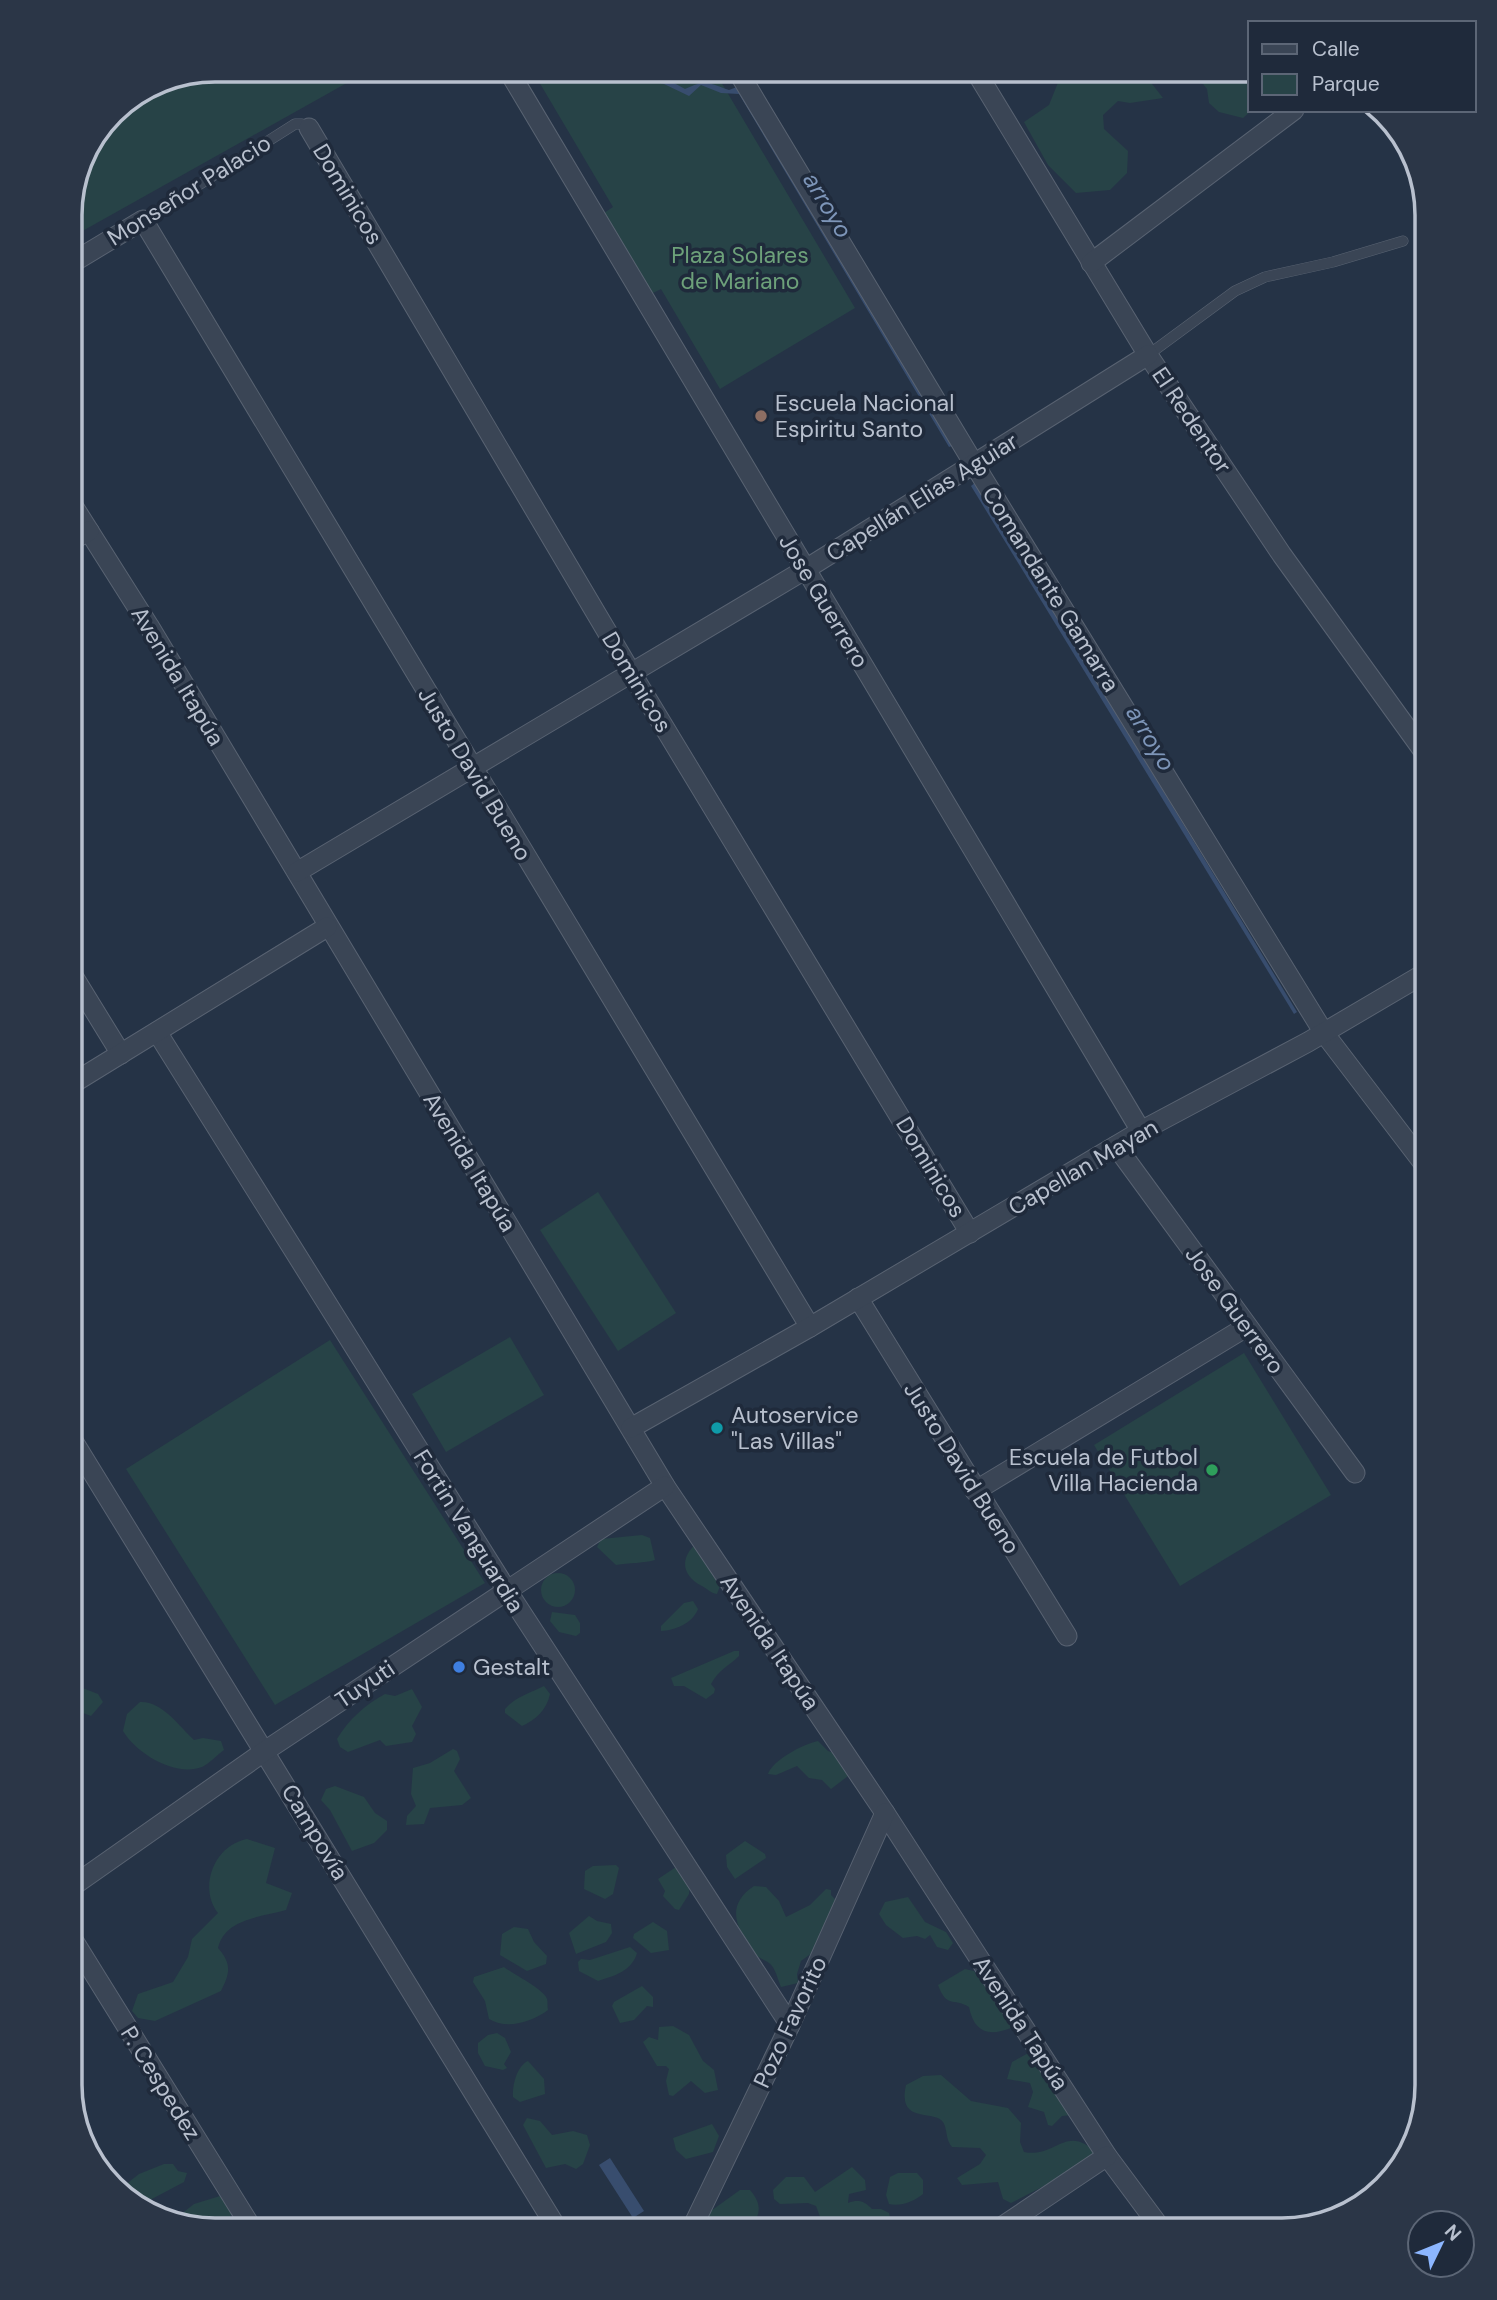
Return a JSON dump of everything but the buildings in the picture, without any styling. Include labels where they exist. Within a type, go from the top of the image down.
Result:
[{"type":"street","name":"Jose Guerrero","points":[[515,82],[1141,1131]]},
{"type":"street","name":"Comandante Gamarra","points":[[745,82],[974,464],[1324,1032],[1415,1152]]},
{"type":"street","name":"El Redentor","points":[[983,83],[1148,355],[1282,555],[1415,740]]},
{"type":"street","points":[[1091,263],[1291,112]]},
{"type":"street","name":"Dominicos","points":[[309,128],[632,674],[970,1233]]},
{"type":"street","name":"Monseñor Palacio","points":[[83,256],[144,220]]},
{"type":"street","name":"Justo David Bueno","points":[[144,220],[810,1326]]},
{"type":"street","name":"Capellán Elias Aguiar","points":[[297,872],[806,569],[1148,355]]},
{"type":"street","name":"Avenida Itapúa","points":[[83,521],[665,1486],[885,1813]]},
{"type":"street","points":[[83,534],[89,531]]},
{"type":"street","points":[[83,1077],[327,927]]},
{"type":"street","name":"Capellan Mayan","points":[[631,1428],[1141,1131],[1324,1032],[1415,979]]},
{"type":"street","points":[[83,991],[121,1054]]},
{"type":"street","name":"Fortin Vanguardia","points":[[157,1032],[506,1590],[790,2025]]},
{"type":"street","name":"Jose Guerrero","points":[[1116,1146],[1355,1473]]},
{"type":"street","name":"Justo David Bueno","points":[[858,1298],[1067,1636]]},
{"type":"street","points":[[975,1491],[1246,1327]]},
{"type":"street","name":"Campovía","points":[[82,1456],[550,2217]]},
{"type":"street","name":"Tuyuti","points":[[82,1879],[265,1751],[665,1486]]},
{"type":"street","name":"Pozo Favorito","points":[[697,2217],[790,2025],[885,1813]]},
{"type":"street","name":"Avenida Tapúa","points":[[885,1813],[1107,2156],[1153,2218]]},
{"type":"street","name":"P. Cespedez","points":[[82,1955],[245,2217]]},
{"type":"street","points":[[1015,2218],[1107,2156]]},
{"type":"lane","name":"Monseñor Palacio","points":[[144,220],[295,124],[309,128]]},
{"type":"lane","points":[[1148,355],[1235,291],[1265,277],[1333,262],[1403,241]]},
{"type":"green space","points":[[348,82],[83,231],[83,198],[92,165],[100,149],[121,121],[149,100],[165,92],[198,83]]},
{"type":"green space","name":"Plaza Solares de Mariano","points":[[539,82],[721,82],[855,308],[720,389],[661,289],[647,296],[601,215],[613,207]]},
{"type":"green space","points":[[1058,83],[1151,83],[1163,98],[1130,103],[1118,101],[1103,115],[1104,129],[1128,151],[1127,173],[1110,190],[1076,193],[1048,165],[1024,122],[1049,105]]},
{"type":"green space","points":[[1202,83],[1248,83],[1250,112],[1243,118],[1219,112],[1209,103],[1207,89]]},
{"type":"green space","points":[[598,1192],[676,1313],[618,1351],[540,1230]]},
{"type":"green space","points":[[510,1337],[544,1395],[446,1452],[412,1394]]},
{"type":"green space","points":[[330,1340],[485,1583],[275,1705],[126,1469]]},
{"type":"green space","name":"Escuela de Futbol Villa Hacienda","points":[[1244,1353],[1331,1495],[1180,1586],[1094,1445]]},
{"type":"green space","points":[[642,1535],[650,1538],[655,1560],[616,1565],[597,1547],[601,1539]]},
{"type":"green space","points":[[702,1539],[716,1556],[712,1574],[720,1586],[717,1594],[694,1581],[686,1570],[689,1551]]},
{"type":"green space","points":[[558,1573],[570,1578],[575,1590],[570,1602],[558,1607],[546,1602],[541,1590],[546,1578]]},
{"type":"green space","points":[[693,1601],[698,1609],[692,1619],[677,1628],[661,1631],[661,1626],[684,1603]]},
{"type":"green space","points":[[552,1612],[575,1615],[580,1623],[580,1633],[576,1636],[559,1632],[550,1621]]},
{"type":"green space","points":[[739,1651],[739,1656],[714,1679],[711,1684],[715,1689],[714,1693],[706,1699],[684,1686],[674,1686],[671,1678]]},
{"type":"green space","points":[[544,1686],[550,1694],[549,1699],[544,1709],[532,1721],[522,1726],[505,1713],[505,1709],[513,1701]]},
{"type":"green space","points":[[82,1688],[98,1694],[103,1702],[91,1716],[82,1713]]},
{"type":"green space","points":[[412,1689],[422,1707],[412,1726],[416,1734],[412,1742],[386,1746],[380,1740],[348,1752],[340,1747],[337,1739],[364,1708],[385,1694],[395,1696]]},
{"type":"green space","points":[[140,1702],[163,1710],[194,1740],[203,1738],[221,1741],[224,1750],[205,1766],[191,1769],[169,1766],[147,1755],[129,1740],[123,1731],[127,1714]]},
{"type":"green space","points":[[818,1741],[828,1751],[846,1757],[852,1773],[831,1789],[822,1780],[809,1778],[797,1766],[776,1775],[768,1774],[776,1763],[789,1753]]},
{"type":"green space","points":[[453,1749],[457,1751],[460,1759],[454,1771],[471,1798],[462,1805],[430,1808],[424,1824],[406,1825],[407,1816],[416,1806],[411,1794],[413,1768],[430,1763]]},
{"type":"green space","points":[[335,1786],[364,1797],[375,1813],[387,1821],[387,1830],[374,1843],[352,1851],[330,1810],[321,1800],[326,1789]]},
{"type":"green space","points":[[247,1839],[275,1848],[266,1883],[292,1893],[286,1910],[246,1920],[228,1930],[218,1948],[226,1959],[228,1969],[221,1991],[155,2021],[138,2018],[132,2011],[138,1994],[173,1982],[188,1957],[192,1939],[218,1913],[209,1892],[210,1880],[218,1858],[235,1843]]},
{"type":"green space","points":[[745,1841],[765,1854],[766,1858],[735,1879],[727,1867],[726,1855]]},
{"type":"green space","points":[[616,1865],[619,1868],[613,1894],[605,1899],[584,1889],[585,1871],[593,1866]]},
{"type":"green space","points":[[676,1867],[690,1885],[689,1894],[679,1910],[663,1896],[665,1891],[658,1879]]},
{"type":"green space","points":[[754,1886],[766,1887],[779,1901],[786,1917],[810,1905],[826,1889],[831,1890],[831,1895],[837,1901],[816,1950],[801,1961],[797,1974],[798,1983],[781,1987],[772,1966],[754,1953],[739,1927],[736,1910],[745,1894]]},
{"type":"green space","points":[[908,1897],[925,1922],[946,1932],[953,1943],[948,1950],[937,1947],[930,1935],[925,1939],[917,1936],[903,1938],[886,1925],[879,1914],[885,1902]]},
{"type":"green space","points":[[589,1916],[611,1924],[612,1933],[606,1942],[576,1954],[569,1933]]},
{"type":"green space","points":[[653,1922],[667,1931],[669,1950],[651,1953],[633,1938],[634,1934]]},
{"type":"green space","points":[[514,1927],[528,1929],[534,1942],[547,1956],[546,1964],[527,1971],[500,1955],[502,1934]]},
{"type":"green space","points":[[630,1947],[637,1953],[635,1959],[616,1975],[598,1981],[579,1971],[578,1962],[581,1959],[590,1960]]},
{"type":"green space","points":[[504,1967],[545,1995],[548,2010],[519,2023],[504,2024],[489,2019],[485,2001],[473,1982],[474,1977]]},
{"type":"green space","points":[[965,1969],[974,1971],[1013,2022],[1011,2028],[995,2032],[983,2030],[974,2022],[969,2007],[944,1997],[938,1985]]},
{"type":"green space","points":[[642,1986],[653,1997],[653,2007],[647,2006],[634,2020],[620,2023],[612,2006],[614,2002]]},
{"type":"green space","points":[[673,2026],[689,2035],[703,2061],[714,2070],[718,2090],[705,2093],[691,2081],[673,2096],[669,2095],[666,2081],[669,2069],[666,2066],[657,2066],[643,2042],[649,2037],[658,2040],[659,2027]]},
{"type":"green space","points":[[497,2033],[505,2038],[511,2052],[504,2064],[507,2068],[503,2070],[485,2066],[478,2053],[478,2043],[488,2035]]},
{"type":"green space","points":[[1032,2051],[1073,2115],[1062,2116],[1052,2126],[1048,2125],[1044,2112],[1028,2107],[1033,2092],[1030,2083],[1007,2079],[1012,2062]]},
{"type":"green space","points":[[528,2061],[544,2079],[545,2094],[520,2102],[513,2097],[513,2087],[518,2071]]},
{"type":"green space","points":[[941,2075],[971,2101],[1008,2108],[1021,2123],[1020,2142],[1024,2152],[1045,2151],[1070,2141],[1089,2146],[1100,2157],[1011,2203],[1003,2199],[998,2182],[962,2185],[957,2178],[980,2164],[986,2155],[980,2148],[952,2147],[943,2122],[938,2118],[911,2111],[905,2098],[906,2085],[923,2076]]},
{"type":"green space","points":[[527,2118],[540,2121],[552,2135],[573,2131],[587,2135],[590,2145],[583,2164],[576,2169],[565,2164],[546,2168],[523,2125]]},
{"type":"green space","points":[[712,2124],[719,2136],[713,2152],[686,2159],[676,2150],[673,2138]]},
{"type":"green space","points":[[164,2164],[173,2164],[178,2171],[187,2173],[184,2182],[150,2200],[127,2184],[139,2174]]},
{"type":"green space","points":[[852,2167],[865,2180],[866,2190],[849,2194],[848,2203],[861,2202],[872,2209],[889,2213],[890,2218],[820,2218],[816,2206],[808,2203],[780,2204],[774,2199],[773,2190],[786,2177],[804,2177],[815,2192]]},
{"type":"green space","points":[[898,2173],[917,2173],[923,2180],[923,2194],[907,2203],[889,2204],[886,2195],[890,2177]]},
{"type":"green space","points":[[740,2190],[750,2190],[757,2201],[759,2211],[757,2218],[706,2217],[708,2213]]},
{"type":"green space","points":[[220,2196],[233,2209],[230,2217],[182,2213],[194,2204]]},
{"type":"water","points":[[659,82],[673,82],[685,89],[703,83],[729,90],[737,87],[952,446],[949,447],[739,94],[721,93],[701,85],[689,96]]},
{"type":"water","points":[[976,482],[1297,1012],[1294,1014],[971,486]]},
{"type":"water","points":[[610,2158],[644,2211],[633,2217],[599,2165]]},
{"type":"place","name":"Escuela Nacional Espiritu Santo","points":[[761,416]]},
{"type":"place","name":"Autoservice \"Las Villas\"","points":[[717,1428]]},
{"type":"place","name":"Escuela de Futbol Villa Hacienda","points":[[1212,1470]]},
{"type":"place","name":"Gestalt","points":[[459,1667]]},
{"type":"water label","name":"arroyo","points":[[828,205]]},
{"type":"water label","name":"arroyo","points":[[1151,738]]}]
